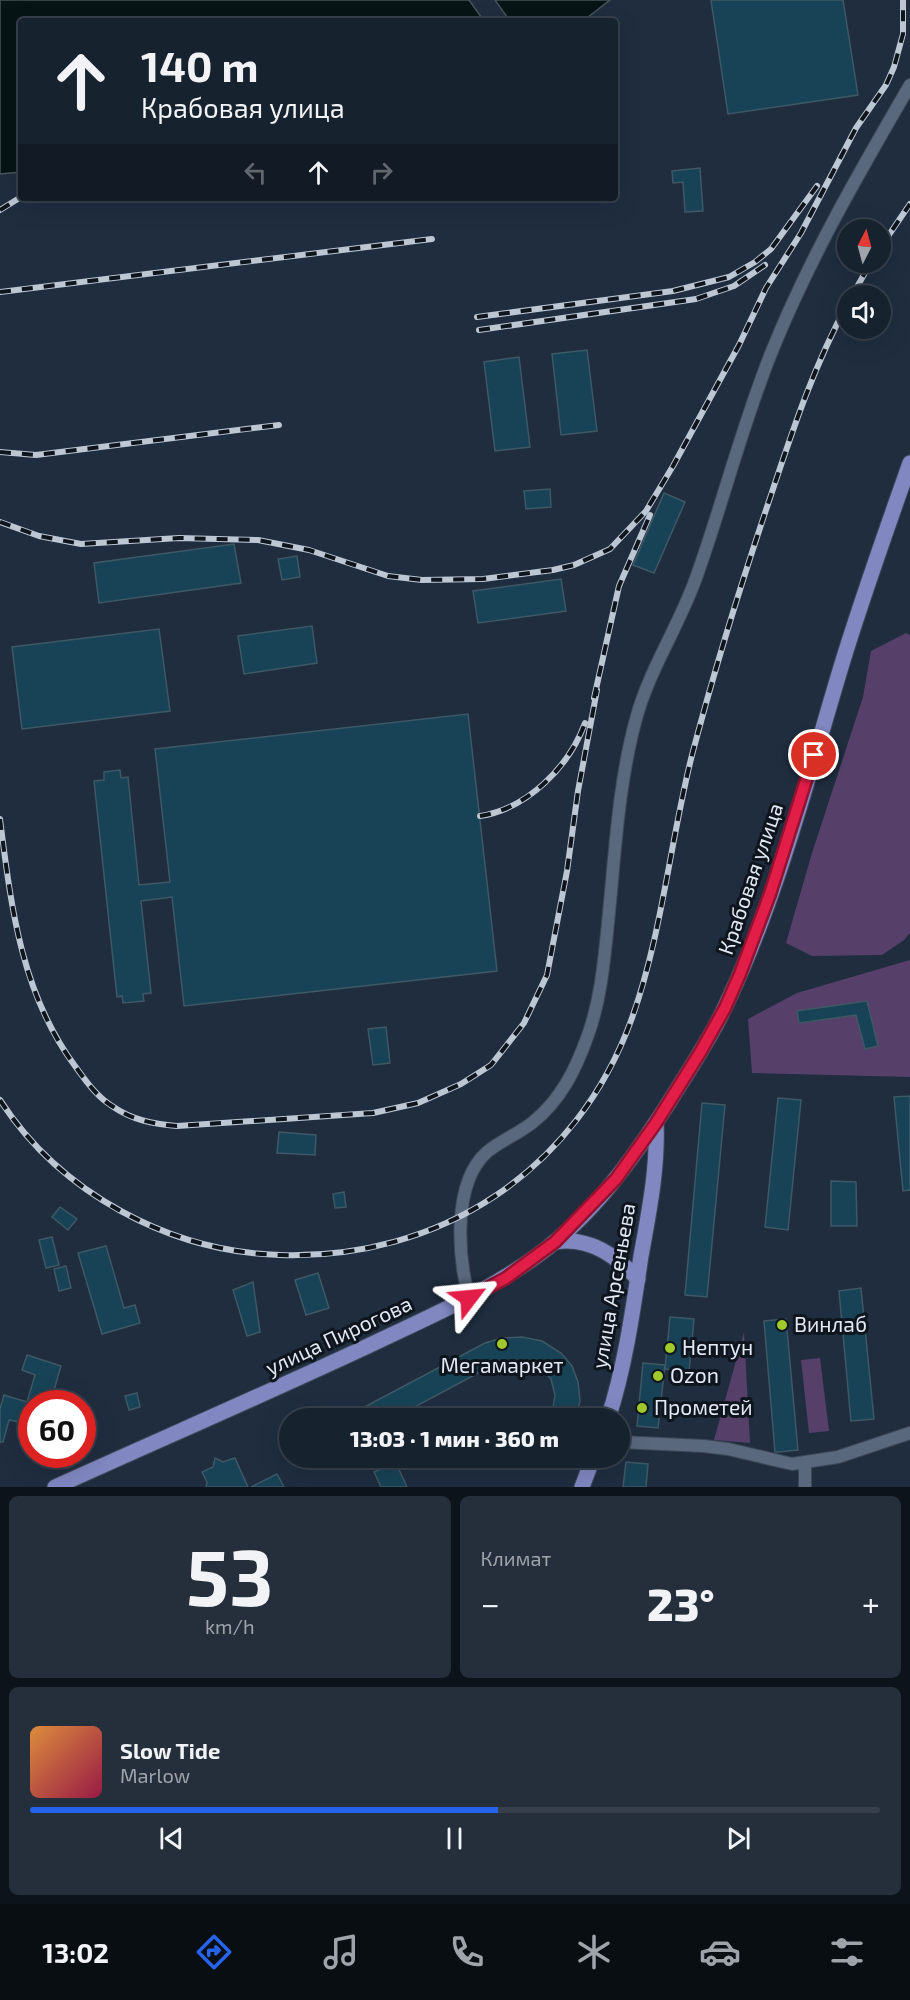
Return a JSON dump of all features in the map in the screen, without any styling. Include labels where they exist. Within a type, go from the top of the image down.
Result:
[{"type":"main road","name":"Крабовая улица","points":[[656,1123],[725,1008],[747,958],[795,820],[847,647],[910,463]]},
{"type":"main road","name":"улица Пирогова","points":[[55,1487],[283,1386],[469,1298],[506,1278],[555,1242],[616,1179],[656,1123]]},
{"type":"main road","name":"улица Арсеньева","points":[[612,1408],[617,1391],[638,1280],[657,1158],[656,1123]]},
{"type":"main road","points":[[555,1242],[570,1239],[584,1242],[620,1261],[638,1280]]},
{"type":"main road","points":[[582,1487],[589,1468]]},
{"type":"street","points":[[469,1298],[461,1258],[461,1217],[467,1184],[488,1151],[532,1123],[552,1104],[566,1085],[578,1062],[596,1013],[621,795],[636,717],[694,584],[758,389],[777,340],[819,246],[910,85]]},
{"type":"street","points":[[630,1442],[704,1446],[728,1449],[783,1462],[819,1462],[910,1433]]},
{"type":"street","points":[[805,1462],[805,1487]]},
{"type":"shaded area","points":[[0,0],[469,0],[482,18],[18,18],[18,172],[0,174]]},
{"type":"shaded area","points":[[495,0],[610,0],[587,18],[508,18]]},
{"type":"shaded area","points":[[906,633],[910,635],[910,933],[882,955],[812,956],[786,943],[812,853],[863,697],[871,651]]},
{"type":"shaded area","points":[[910,960],[910,1077],[752,1073],[748,1019],[797,993]]},
{"type":"shaded area","points":[[744,1332],[750,1443],[714,1440]]},
{"type":"shaded area","points":[[820,1358],[829,1431],[809,1433],[801,1360]]},
{"type":"building","points":[[711,0],[843,0],[858,95],[728,114]]},
{"type":"building","points":[[700,168],[703,211],[685,212],[683,182],[673,183],[672,171]]},
{"type":"building","points":[[587,350],[597,431],[561,435],[552,354]]},
{"type":"building","points":[[519,357],[530,447],[495,451],[484,362]]},
{"type":"building","points":[[550,489],[551,507],[526,509],[524,491]]},
{"type":"building","points":[[664,493],[685,502],[654,573],[633,565]]},
{"type":"building","points":[[234,544],[241,583],[99,603],[94,563]]},
{"type":"building","points":[[297,556],[300,577],[282,580],[278,559]]},
{"type":"building","points":[[561,579],[566,611],[478,623],[473,591]]},
{"type":"building","points":[[312,626],[317,663],[244,674],[238,636]]},
{"type":"building","points":[[159,629],[170,711],[22,729],[12,647]]},
{"type":"building","points":[[468,714],[497,971],[184,1006],[172,897],[141,901],[151,993],[143,994],[144,1001],[123,1003],[122,996],[117,997],[94,781],[104,780],[104,772],[120,770],[121,778],[128,777],[139,885],[170,882],[155,749]]},
{"type":"building","points":[[867,1001],[878,1046],[865,1049],[856,1015],[799,1023],[797,1011]]},
{"type":"building","points":[[386,1027],[390,1063],[373,1065],[368,1029]]},
{"type":"building","points":[[910,1096],[910,1190],[903,1191],[894,1097]]},
{"type":"building","points":[[778,1098],[801,1100],[788,1230],[765,1227]]},
{"type":"building","points":[[702,1103],[725,1105],[707,1297],[685,1295]]},
{"type":"building","points":[[279,1132],[316,1135],[315,1155],[277,1153]]},
{"type":"building","points":[[831,1181],[856,1182],[857,1226],[831,1226]]},
{"type":"building","points":[[344,1192],[346,1207],[335,1208],[333,1194]]},
{"type":"building","points":[[60,1207],[77,1219],[68,1230],[52,1217]]},
{"type":"building","points":[[52,1237],[59,1265],[46,1268],[39,1240]]},
{"type":"building","points":[[106,1246],[124,1308],[135,1305],[140,1323],[102,1334],[78,1253]]},
{"type":"building","points":[[66,1266],[71,1288],[59,1291],[54,1269]]},
{"type":"building","points":[[318,1273],[329,1308],[306,1315],[295,1280]]},
{"type":"building","points":[[253,1282],[260,1332],[247,1336],[233,1290]]},
{"type":"building","points":[[861,1288],[874,1419],[851,1421],[839,1291]]},
{"type":"building","points":[[670,1317],[694,1319],[689,1372],[665,1369]]},
{"type":"building","points":[[786,1319],[798,1450],[775,1452],[764,1321]]},
{"type":"building","points":[[522,1337],[542,1341],[561,1353],[572,1366],[578,1382],[578,1408],[553,1408],[555,1395],[551,1379],[542,1369],[516,1360],[497,1363],[413,1408],[363,1408],[485,1343],[502,1338]]},
{"type":"building","points":[[27,1355],[61,1366],[54,1390],[31,1390],[35,1375],[22,1370]]},
{"type":"building","points":[[643,1363],[665,1365],[658,1428],[637,1426]]},
{"type":"building","points":[[137,1393],[140,1407],[129,1410],[125,1396]]},
{"type":"building","points":[[4,1395],[18,1399],[18,1422],[9,1420],[3,1442],[0,1442],[0,1409]]},
{"type":"building","points":[[215,1458],[223,1462],[235,1458],[248,1487],[206,1487],[207,1482],[202,1472],[213,1467]]},
{"type":"building","points":[[630,1462],[648,1464],[646,1487],[623,1487],[625,1468],[630,1468]]},
{"type":"building","points":[[384,1468],[398,1468],[407,1487],[381,1487],[374,1472]]},
{"type":"building","points":[[277,1474],[284,1487],[251,1487]]},
{"type":"railway","points":[[0,522],[39,536],[81,544],[179,538],[258,540],[309,550],[388,576],[422,580],[483,579],[553,570],[574,565],[610,549],[646,511],[673,466],[739,345],[766,288],[801,233],[856,128],[886,85],[894,67],[903,34],[903,0]]},
{"type":"railway","points":[[477,317],[673,291],[729,277],[755,262],[771,249],[817,186]]},
{"type":"railway","points":[[0,210],[18,199]]},
{"type":"railway","points":[[891,232],[910,204]]},
{"type":"railway","points":[[0,292],[432,239]]},
{"type":"railway","points":[[479,330],[696,299],[734,286],[765,265]]},
{"type":"railway","points":[[858,285],[865,273]]},
{"type":"railway","points":[[0,1100],[25,1133],[54,1163],[86,1189],[121,1211],[159,1229],[198,1243],[239,1251],[280,1255],[339,1253],[395,1242],[447,1223],[495,1196],[539,1162],[576,1120],[608,1072],[632,1018],[651,954],[684,788],[709,692],[785,452],[837,323]]},
{"type":"railway","points":[[0,452],[36,455],[279,425]]},
{"type":"railway","points":[[594,698],[619,586],[650,515]]},
{"type":"railway","points":[[0,819],[14,916],[30,979],[57,1038],[87,1083],[106,1102],[135,1118],[177,1126],[373,1113],[418,1103],[461,1084],[491,1065],[524,1023],[547,975],[597,690]]},
{"type":"railway","points":[[480,816],[514,805],[544,783],[568,755],[585,723]]},
{"type":"place","name":"Винлаб","points":[[782,1325]]},
{"type":"place","name":"Мегамаркет","points":[[502,1344]]},
{"type":"place","name":"Нептун","points":[[670,1348]]},
{"type":"place","name":"Ozon","points":[[658,1376]]},
{"type":"place","name":"Прометей","points":[[642,1408]]},
{"type":"route","points":[[469,1298],[506,1278],[555,1242],[601,1197],[630,1161],[656,1123],[725,1008],[747,958],[795,820],[814,755]]}]
